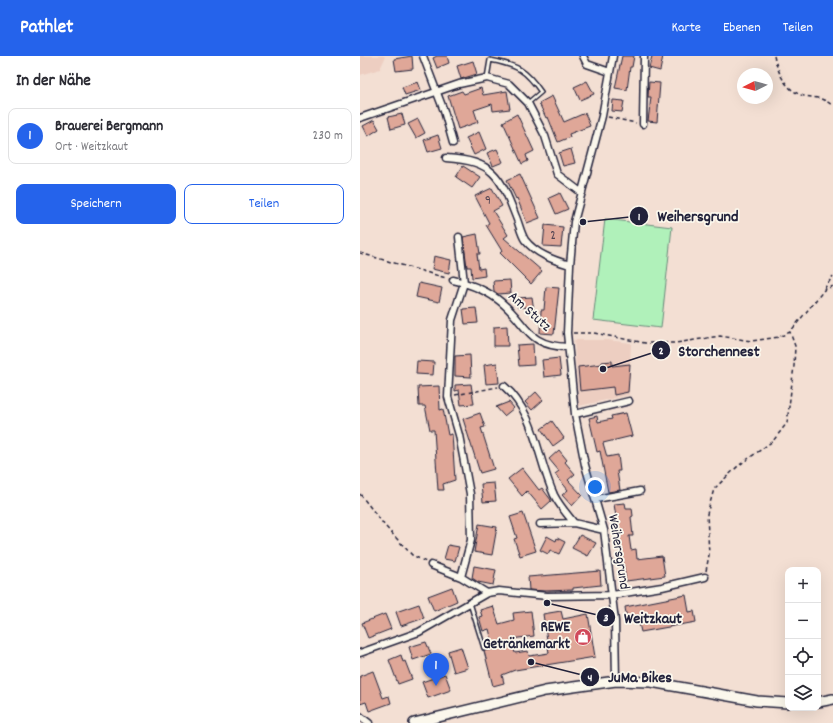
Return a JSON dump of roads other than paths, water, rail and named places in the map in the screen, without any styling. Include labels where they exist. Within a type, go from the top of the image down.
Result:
[{"type":"main road","points":[[414,723],[545,691],[616,681],[651,682],[757,701],[785,703]]},
{"type":"main road","points":[[821,701],[833,699]]},
{"type":"street","points":[[423,56],[438,93],[453,143]]},
{"type":"street","points":[[583,56],[587,64],[610,72]]},
{"type":"street","name":"Weihersgrund","points":[[612,56],[602,116],[574,222],[570,265],[567,333],[575,414],[585,465],[604,530],[615,620],[616,681]]},
{"type":"street","points":[[642,124],[644,56]]},
{"type":"street","points":[[360,118],[438,93],[459,84],[487,78],[509,84],[528,103],[545,136],[557,174],[582,193]]},
{"type":"street","points":[[446,158],[476,162],[494,173],[506,191],[525,239],[549,259],[570,265]]},
{"type":"street","points":[[459,237],[464,283],[452,320],[448,396],[459,435],[470,494],[471,540],[461,577]]},
{"type":"street","name":"Am Stutz","points":[[453,280],[480,289],[501,302],[535,339],[551,347],[568,347]]},
{"type":"street","points":[[504,386],[514,395],[523,407],[533,430],[555,497],[574,523]]},
{"type":"street","points":[[575,414],[629,400]]},
{"type":"street","name":"Weihersgrund","points":[[596,499],[640,491]]},
{"type":"street","points":[[540,524],[574,523],[604,530]]},
{"type":"street","points":[[431,565],[461,577],[487,593]]},
{"type":"street","points":[[360,653],[419,632],[487,593],[499,591],[547,596],[612,596],[705,577]]},
{"type":"street","points":[[360,716],[369,723]]},
{"type":"lane","points":[[487,78],[490,60],[510,64],[530,76],[541,92],[528,103]]},
{"type":"lane","points":[[470,603],[484,648]]},
{"type":"place","name":"Weihersgrund","points":[[583,222]]},
{"type":"place","name":"Storchennest","points":[[603,369]]},
{"type":"place","name":"Weitzkaut","points":[[547,603]]},
{"type":"place","name":"REWE Getränkemarkt","points":[[583,637]]},
{"type":"place","name":"JuMa Bikes","points":[[531,662]]},
{"type":"place","name":"Brauerei Bergmann","points":[[436,686]]}]
